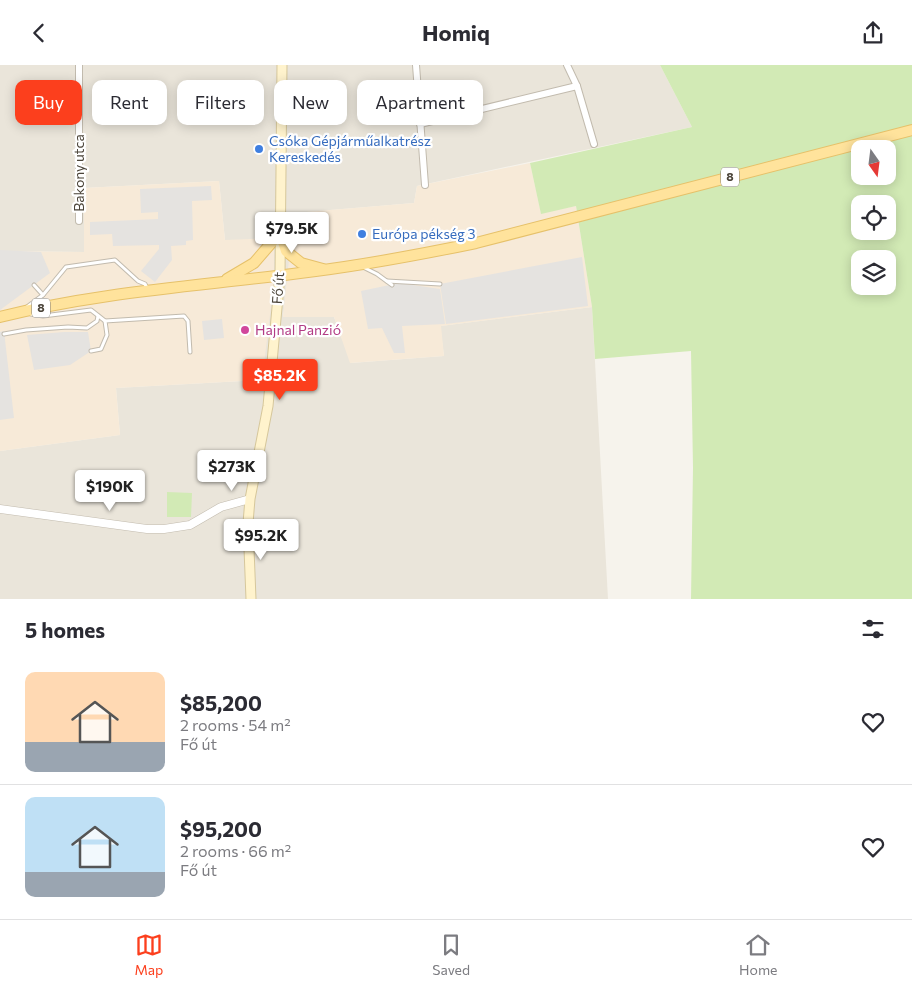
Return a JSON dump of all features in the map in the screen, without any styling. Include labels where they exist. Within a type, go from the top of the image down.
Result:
[{"type":"main road","name":"Fő út","points":[[251,599],[248,523],[250,499],[268,406],[280,275],[282,65]]},
{"type":"main road","name":"8","points":[[0,317],[149,291],[358,265],[420,255],[476,243],[912,130]]},
{"type":"main road","points":[[280,233],[286,251],[294,258],[301,263],[309,263],[324,269]]},
{"type":"main road","points":[[225,281],[254,263],[280,233]]},
{"type":"street","name":"Bakony utca","points":[[79,65],[79,221]]},
{"type":"street","points":[[416,65],[417,80]]},
{"type":"street","points":[[567,65],[577,86],[594,143]]},
{"type":"street","points":[[483,109],[577,86]]},
{"type":"street","points":[[420,125],[426,185]]},
{"type":"street","points":[[0,509],[147,529],[164,529],[190,525],[221,507],[250,499]]},
{"type":"lane","points":[[21,312],[43,295],[66,267],[115,260],[138,281],[145,284],[149,291]]},
{"type":"lane","points":[[358,265],[377,274],[392,285]]},
{"type":"lane","points":[[387,281],[440,284]]},
{"type":"lane","points":[[34,285],[43,295]]},
{"type":"lane","points":[[21,312],[43,317],[91,310],[105,321],[107,335],[101,349],[91,351]]},
{"type":"lane","points":[[4,334],[26,330],[68,327],[87,328],[98,321],[99,315]]},
{"type":"lane","points":[[105,321],[184,316],[188,321],[190,352]]},
{"type":"shaded area","points":[[0,65],[660,65],[692,127],[417,186],[414,203],[295,213],[283,317],[334,317],[351,363],[444,356],[440,326],[592,307],[608,599],[0,599],[0,451],[120,435],[116,388],[262,380],[225,240],[219,181],[84,188],[84,252],[0,251]]},
{"type":"shaded area","points":[[530,163],[541,213],[576,206],[592,307],[441,326],[444,356],[350,363],[334,317],[283,317],[294,213],[414,203],[417,186]]},
{"type":"shaded area","points":[[219,181],[225,240],[274,238],[274,282],[262,380],[116,388],[120,435],[0,451],[0,251],[84,252],[84,188]]},
{"type":"shaded area","points":[[211,186],[212,200],[192,201],[193,240],[186,241],[186,245],[171,246],[172,260],[155,282],[141,271],[159,249],[159,245],[113,246],[112,234],[90,235],[90,222],[158,219],[158,212],[141,213],[140,189]]},
{"type":"shaded area","points":[[0,250],[41,252],[50,273],[0,310]]},
{"type":"shaded area","points":[[582,257],[588,306],[446,324],[440,284]]},
{"type":"shaded area","points":[[399,283],[440,289],[445,324],[402,326],[405,353],[394,353],[382,328],[368,329],[361,291]]},
{"type":"shaded area","points":[[222,319],[224,338],[204,340],[202,321]]},
{"type":"shaded area","points":[[4,331],[14,418],[0,420],[0,332]]},
{"type":"shaded area","points":[[88,332],[91,351],[70,365],[34,370],[27,335]]},
{"type":"green space","points":[[660,65],[912,65],[912,599],[691,599],[693,468],[691,351],[595,359],[592,307],[576,206],[541,214],[530,163],[692,127]]},
{"type":"green space","points":[[167,492],[192,493],[191,517],[167,517]]},
{"type":"place","name":"Csóka Gépjárműalkatrész Kereskedés","points":[[259,149]]},
{"type":"place","name":"Európa pékség 3","points":[[362,234]]},
{"type":"place","name":"Hajnal Panzió","points":[[245,330]]}]
